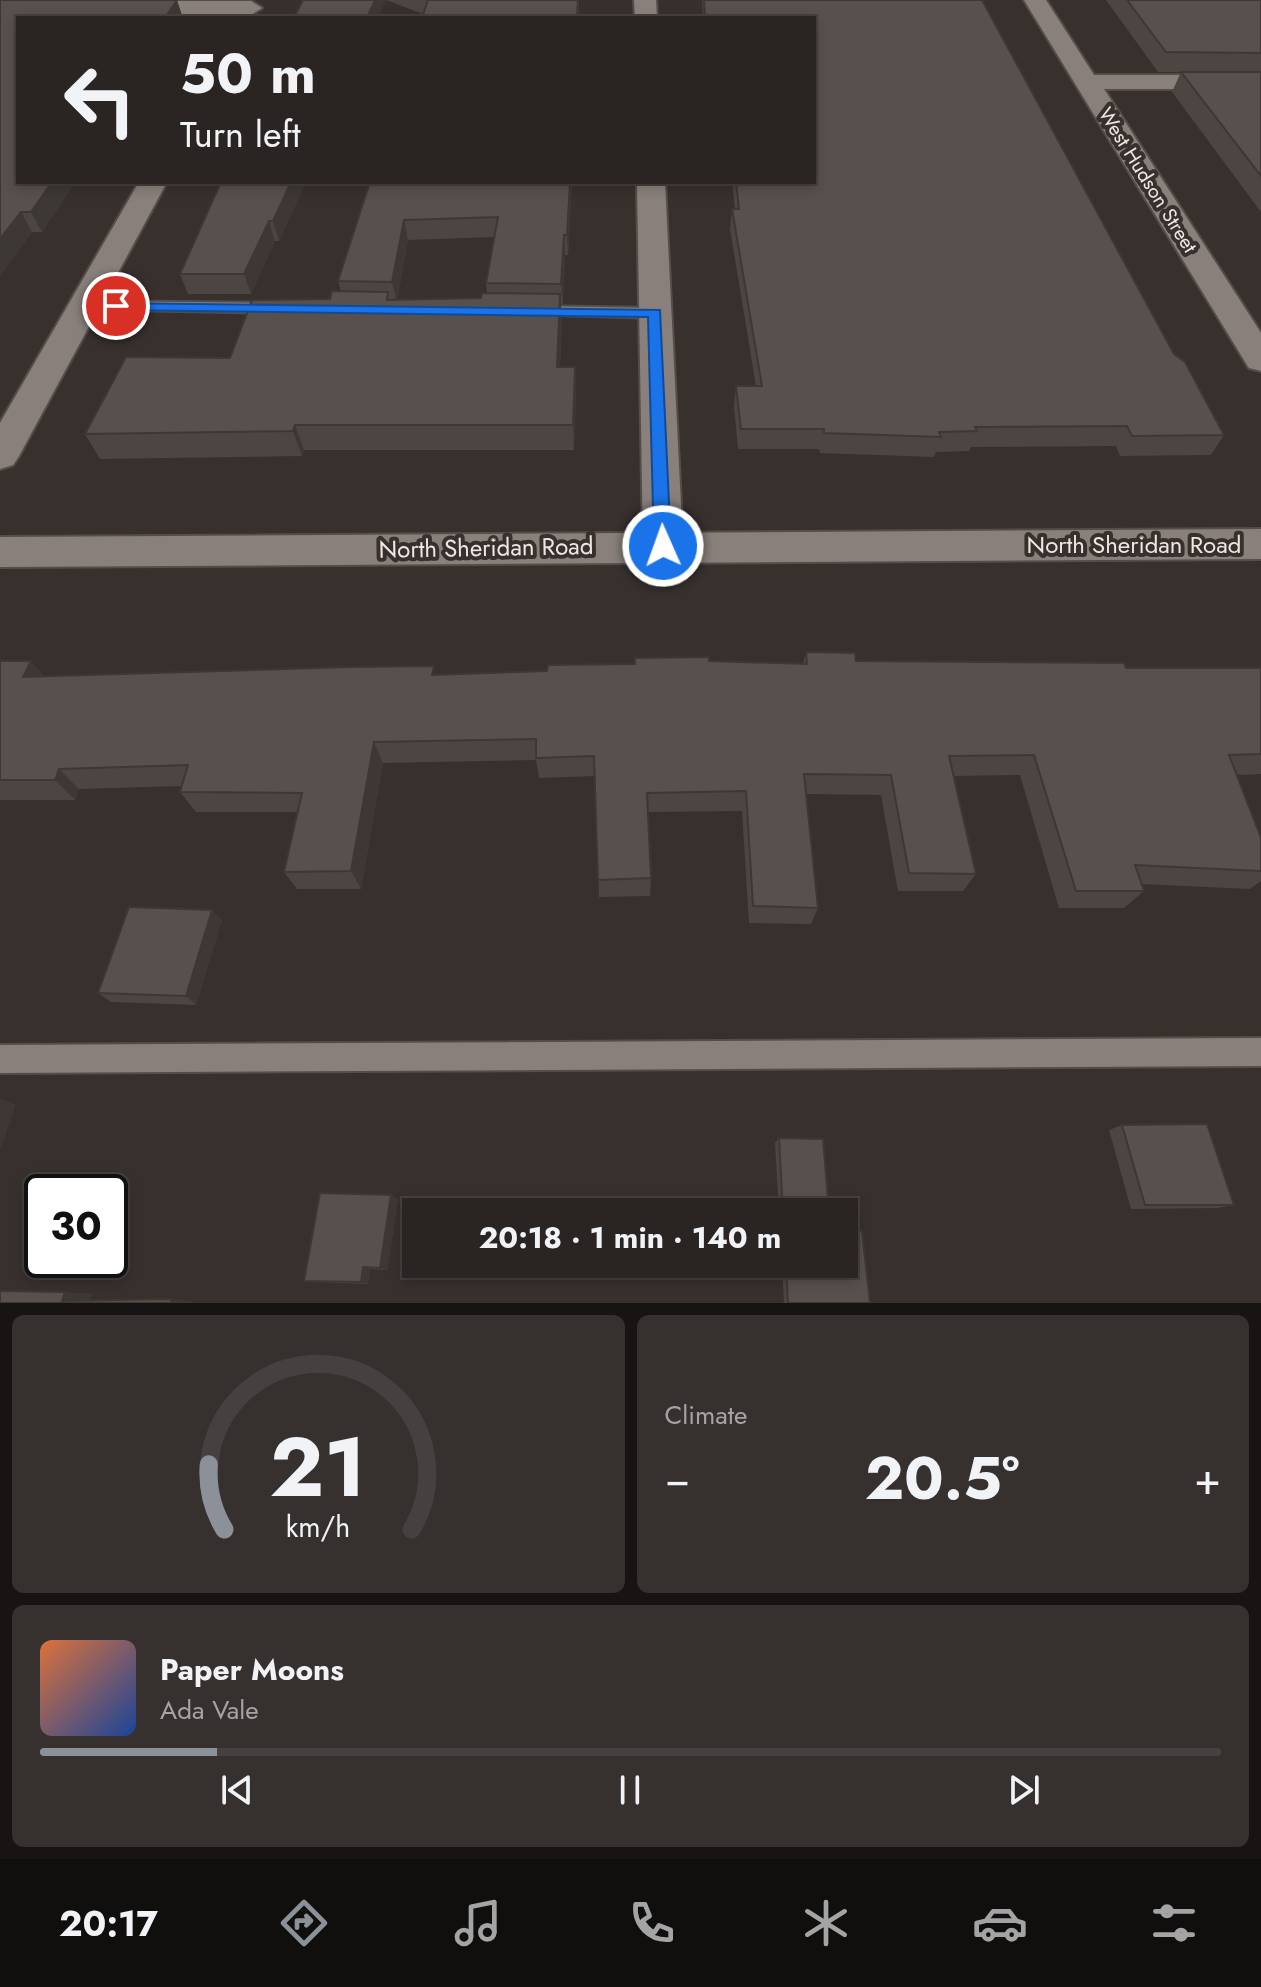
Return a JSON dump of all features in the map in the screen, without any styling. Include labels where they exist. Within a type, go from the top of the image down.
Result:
[{"type":"street","name":"West Hudson Street","points":[[1035,0],[1261,360]]},
{"type":"street","points":[[0,8],[250,9]]},
{"type":"street","points":[[1088,82],[1261,82]]},
{"type":"street","points":[[0,456],[152,184]]},
{"type":"street","points":[[651,184],[663,546]]},
{"type":"street","name":"North Sheridan Road","points":[[0,552],[1261,544]]},
{"type":"lane","points":[[84,306],[290,308]]},
{"type":"lane","points":[[512,311],[655,313]]},
{"type":"lane","points":[[0,1059],[1261,1052]]},
{"type":"building","points":[[0,0],[177,0],[166,16],[16,16],[16,184],[51,184],[31,212],[21,212],[0,239]]},
{"type":"building","points":[[303,0],[375,0],[368,16],[295,16]]},
{"type":"building","points":[[428,0],[578,0],[577,16],[423,16]]},
{"type":"building","points":[[704,0],[982,0],[1174,354],[1185,362],[1224,435],[1132,436],[1127,426],[975,427],[977,431],[939,432],[941,437],[824,433],[824,429],[741,429],[736,386],[762,386],[732,209],[739,209],[736,184],[816,184],[816,16],[705,16]]},
{"type":"building","points":[[1127,0],[1261,0],[1261,53],[1166,52]]},
{"type":"building","points":[[1181,72],[1261,72],[1261,176]]},
{"type":"building","points":[[220,184],[290,184],[244,274],[180,274]]},
{"type":"building","points":[[369,184],[570,184],[561,284],[486,283],[498,217],[404,220],[392,282],[338,281]]},
{"type":"building","points":[[332,291],[388,292],[387,300],[481,298],[482,293],[560,294],[557,367],[575,367],[573,425],[295,425],[293,431],[85,434],[126,357],[230,358],[252,300],[330,299]]},
{"type":"building","points":[[806,652],[855,653],[856,661],[1124,663],[1126,668],[1261,668],[1261,754],[1229,755],[1261,838],[1261,871],[1135,865],[1144,891],[1076,891],[1034,755],[949,756],[976,874],[909,873],[891,775],[804,774],[818,908],[753,906],[746,791],[647,793],[651,878],[598,880],[594,756],[536,758],[536,739],[374,742],[351,871],[284,872],[302,793],[180,792],[188,765],[59,769],[55,780],[0,780],[0,661],[31,661],[23,677],[434,666],[432,675],[547,671],[548,665],[635,664],[635,658],[709,657],[709,661],[807,664]]},
{"type":"building","points":[[129,907],[212,910],[186,996],[98,993]]},
{"type":"building","points":[[1207,1124],[1234,1205],[1145,1205],[1122,1125]]},
{"type":"building","points":[[779,1138],[823,1139],[828,1198],[782,1198]]},
{"type":"building","points":[[320,1193],[391,1195],[380,1268],[363,1267],[361,1282],[304,1281]]},
{"type":"building","points":[[858,1231],[862,1231],[870,1303],[788,1303],[787,1278],[858,1278]]},
{"type":"building","points":[[0,1291],[65,1292],[62,1301],[171,1299],[171,1303],[0,1303]]},
{"type":"route","points":[[116,306],[655,313],[663,546]]}]
